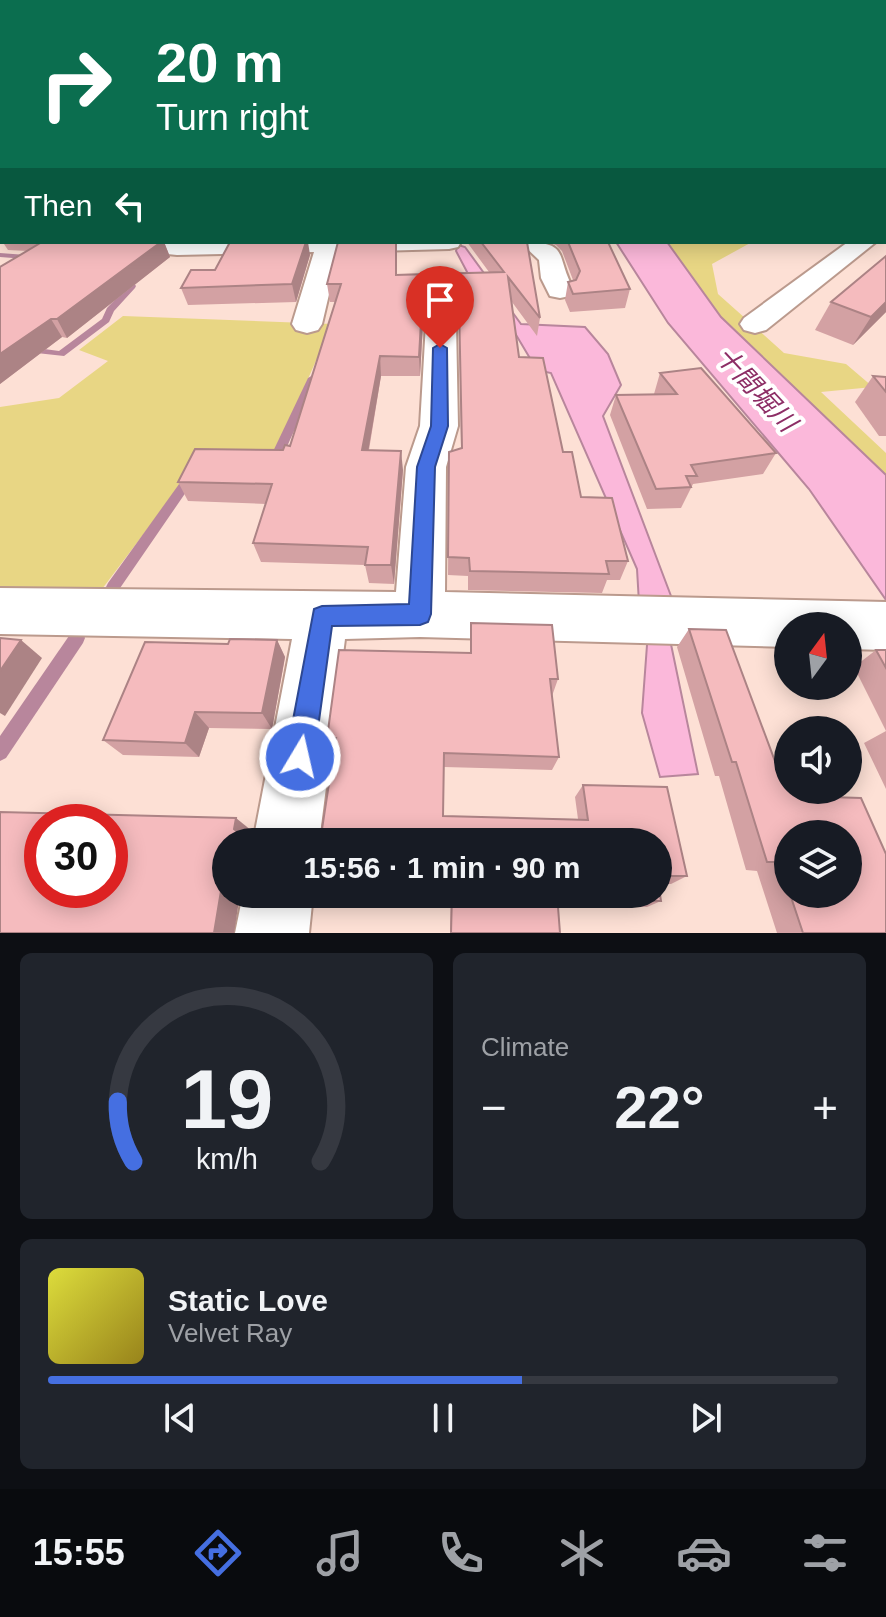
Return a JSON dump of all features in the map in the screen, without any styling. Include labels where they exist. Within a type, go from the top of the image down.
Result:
[{"type":"street","points":[[136,244],[220,258],[261,244],[332,244]]},
{"type":"street","points":[[307,324],[327,251],[332,244]]},
{"type":"street","points":[[535,244],[551,257],[554,278],[560,290]]},
{"type":"street","points":[[755,324],[861,244]]},
{"type":"street","points":[[420,614],[426,467],[439,426],[441,323]]},
{"type":"street","points":[[0,611],[322,616],[420,614],[886,626]]},
{"type":"street","points":[[288,828],[322,616]]},
{"type":"street","points":[[272,933],[276,908]]},
{"type":"shaded area","points":[[668,244],[748,244],[712,264],[718,294],[784,353],[846,364],[873,387],[821,392],[886,453],[886,475],[721,317]]},
{"type":"shaded area","points":[[123,316],[332,324],[273,459],[201,458],[96,597],[0,596],[0,407],[59,398],[108,361],[79,350]]},
{"type":"water","name":"十間堀川","points":[[617,244],[668,244],[721,317],[886,475],[886,600],[809,489],[668,323]]},
{"type":"water","points":[[458,245],[465,247],[521,324],[585,327],[608,354],[621,385],[603,416],[671,596],[662,601],[698,774],[660,777],[642,713],[647,645],[639,603],[637,569],[551,373],[537,370],[509,323],[476,289],[456,251]]},
{"type":"building","points":[[39,244],[158,244],[57,319],[51,319],[0,354],[0,267]]},
{"type":"building","points":[[229,244],[305,244],[292,284],[181,288],[191,270],[215,270]]},
{"type":"building","points":[[337,244],[396,244],[396,275],[504,272],[483,244],[527,244],[540,318],[508,277],[519,357],[543,358],[563,452],[572,452],[581,497],[612,498],[628,561],[606,561],[609,574],[470,571],[469,558],[448,557],[449,452],[462,448],[459,304],[453,296],[442,293],[429,296],[422,304],[419,357],[380,356],[362,450],[401,451],[391,565],[365,565],[368,547],[253,543],[272,484],[178,482],[195,449],[283,450],[285,445],[290,446],[341,284],[327,284]]},
{"type":"building","points":[[569,244],[609,244],[630,289],[573,294],[568,282],[576,280],[580,271]]},
{"type":"building","points":[[886,256],[886,302],[871,317],[831,302]]},
{"type":"building","points":[[701,368],[776,453],[691,465],[697,476],[686,476],[691,487],[656,489],[616,395],[677,394],[660,373]]},
{"type":"building","points":[[873,376],[886,377],[886,392]]},
{"type":"building","points":[[471,623],[552,625],[558,679],[550,679],[559,757],[444,753],[443,816],[588,820],[583,785],[667,787],[687,876],[672,876],[672,828],[322,828],[336,738],[327,738],[339,650],[471,653]]},
{"type":"building","points":[[689,629],[726,630],[774,759],[774,804],[862,804],[862,800],[886,854],[886,933],[803,933],[795,908],[862,908],[862,820],[774,820],[774,862],[767,862],[736,762],[732,762]]},
{"type":"building","points":[[0,638],[21,640],[0,671]]},
{"type":"building","points":[[230,639],[277,640],[262,713],[195,712],[185,743],[103,740],[145,642],[228,644]]},
{"type":"building","points":[[876,650],[886,650],[886,668]]},
{"type":"building","points":[[0,812],[24,813],[24,908],[128,908],[128,815],[236,818],[234,828],[212,828],[212,908],[218,908],[214,933],[0,933]]},
{"type":"building","points":[[452,908],[558,908],[560,933],[451,933]]},
{"type":"waterway","points":[[0,255],[26,257]]},
{"type":"waterway","points":[[0,346],[61,354],[106,320],[110,310],[132,286],[124,276]]},
{"type":"waterway","points":[[412,317],[470,314]]},
{"type":"waterway","points":[[274,462],[313,378]]},
{"type":"waterway","points":[[113,587],[191,476]]},
{"type":"waterway","points":[[0,752],[77,638]]},
{"type":"route","points":[[300,757],[322,616],[420,614],[426,467],[439,426],[440,348]]}]
